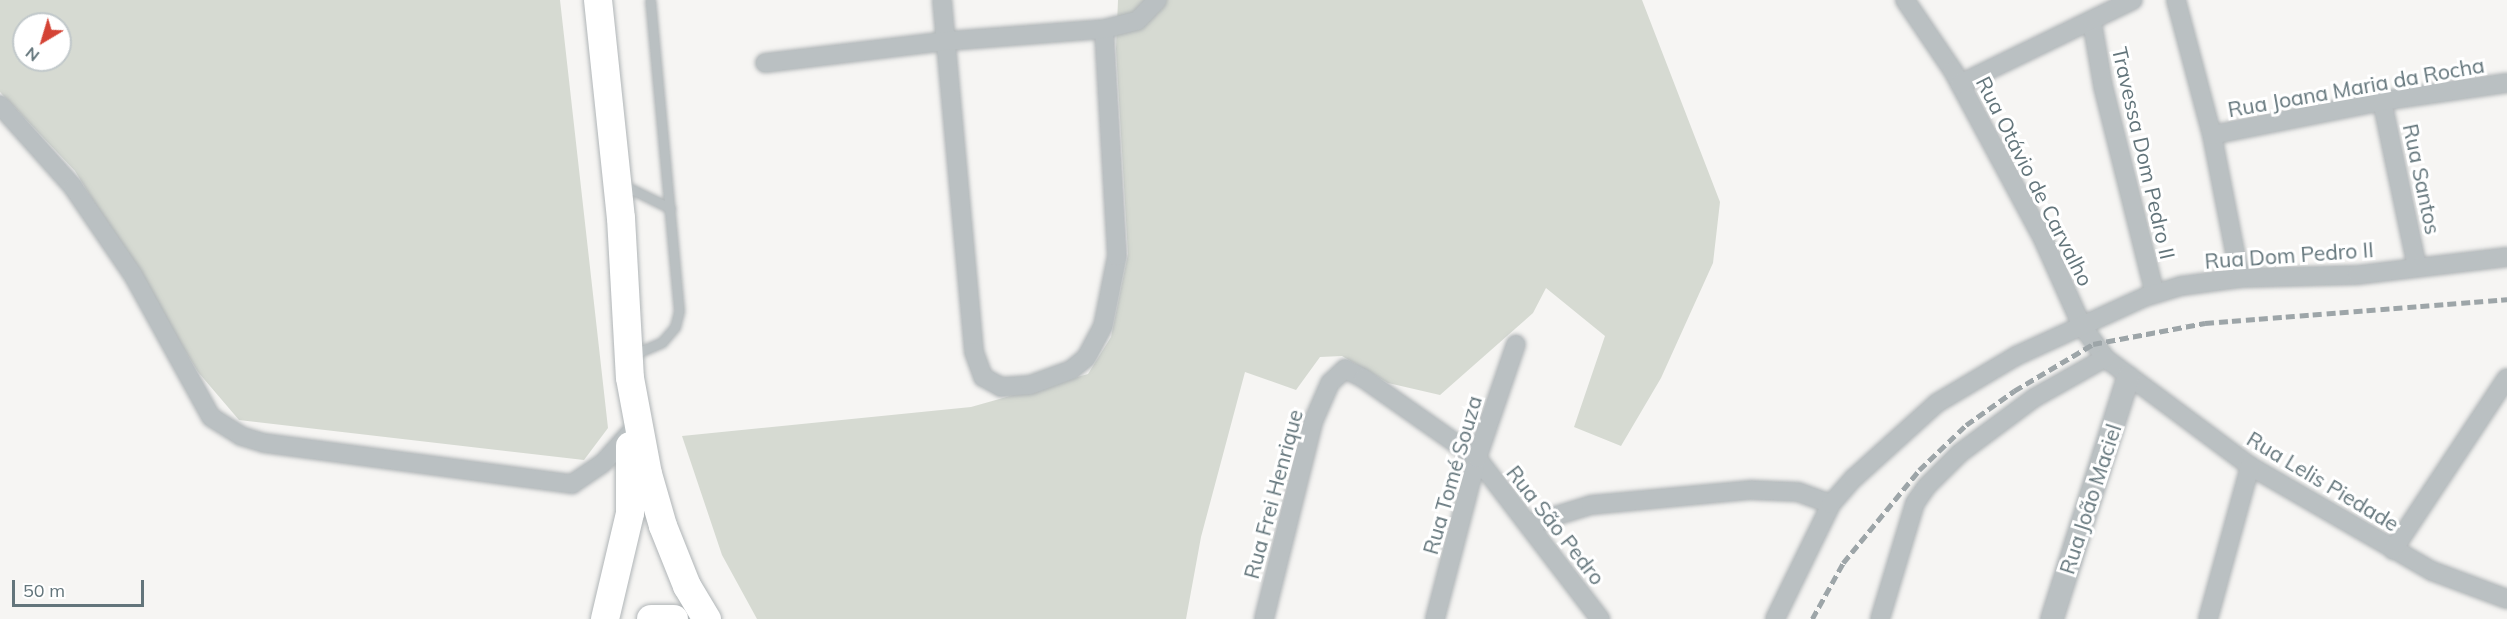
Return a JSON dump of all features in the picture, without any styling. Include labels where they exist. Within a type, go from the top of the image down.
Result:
[{"type":"highway","points":[[598,0],[618,183],[627,293],[630,433],[630,513],[605,619]]},
{"type":"highway","points":[[629,368],[648,474],[663,526],[687,586],[707,619]]},
{"type":"highway","points":[[651,619],[674,619]]},
{"type":"street","points":[[942,0],[948,40],[975,361],[990,383],[1014,388],[1055,378],[1071,370],[1086,358],[1103,326],[1117,256],[1104,29]]},
{"type":"street","points":[[765,63],[948,40],[1104,29],[1137,21],[1157,0]]},
{"type":"street","name":"Rua Otávio de Carvalho","points":[[1905,0],[1960,84],[2043,239],[2082,326],[2105,358],[2128,378]]},
{"type":"street","points":[[1960,84],[2092,22],[2133,0]]},
{"type":"street","points":[[2176,0],[2212,135],[2240,278]]},
{"type":"street","name":"Travessa Dom Pedro II","points":[[2092,22],[2103,86],[2155,294]]},
{"type":"street","name":"Rua Joana Maria da Rocha","points":[[2212,135],[2382,101],[2507,83]]},
{"type":"street","name":"Rua Santos","points":[[2382,101],[2417,267]]},
{"type":"street","points":[[0,105],[73,187],[133,275],[211,417],[241,436],[264,443],[572,484],[603,463],[630,433]]},
{"type":"street","name":"Rua Dom Pedro II","points":[[1775,619],[1831,504],[1890,443],[1937,403],[2016,356],[2155,294],[2240,278],[2357,275],[2507,257]]},
{"type":"street","name":"Rua Tomé Souza","points":[[1435,619],[1476,458],[1516,344]]},
{"type":"street","points":[[1880,619],[1915,503],[1926,486],[1960,453],[2034,398],[2105,358]]},
{"type":"street","name":"Rua Frei Henrique","points":[[1264,619],[1313,422],[1330,383],[1340,370],[1349,370],[1363,378],[1476,458]]},
{"type":"street","name":"Rua Lelis Piedade","points":[[2128,378],[2250,466],[2392,550],[2432,571],[2507,599]]},
{"type":"street","name":"Rua João Maciel","points":[[2052,619],[2128,378]]},
{"type":"street","points":[[2392,550],[2507,378]]},
{"type":"street","name":"Rua São Pedro","points":[[1476,458],[1600,619]]},
{"type":"street","points":[[2208,619],[2250,466]]},
{"type":"street","points":[[1529,524],[1591,505],[1751,490],[1798,492],[1831,504]]},
{"type":"lane","points":[[629,368],[662,342],[675,327],[679,311],[650,0]]},
{"type":"lane","points":[[618,183],[635,188],[670,208]]},
{"type":"shaded area","points":[[0,0],[560,0],[608,428],[584,460],[239,420],[198,372],[75,171],[0,92]]},
{"type":"shaded area","points":[[1118,0],[1642,0],[1720,202],[1713,263],[1661,378],[1621,446],[1574,427],[1605,336],[1546,288],[1533,313],[1440,395],[1388,383],[1342,356],[1320,357],[1296,390],[1245,372],[1201,537],[1186,619],[757,619],[722,555],[682,436],[971,407],[1088,374],[1111,337],[1128,254],[1116,49]]},
{"type":"railway","points":[[1812,619],[1843,563],[1919,470],[1966,425],[2014,391],[2093,344],[2205,323],[2507,299]]}]
